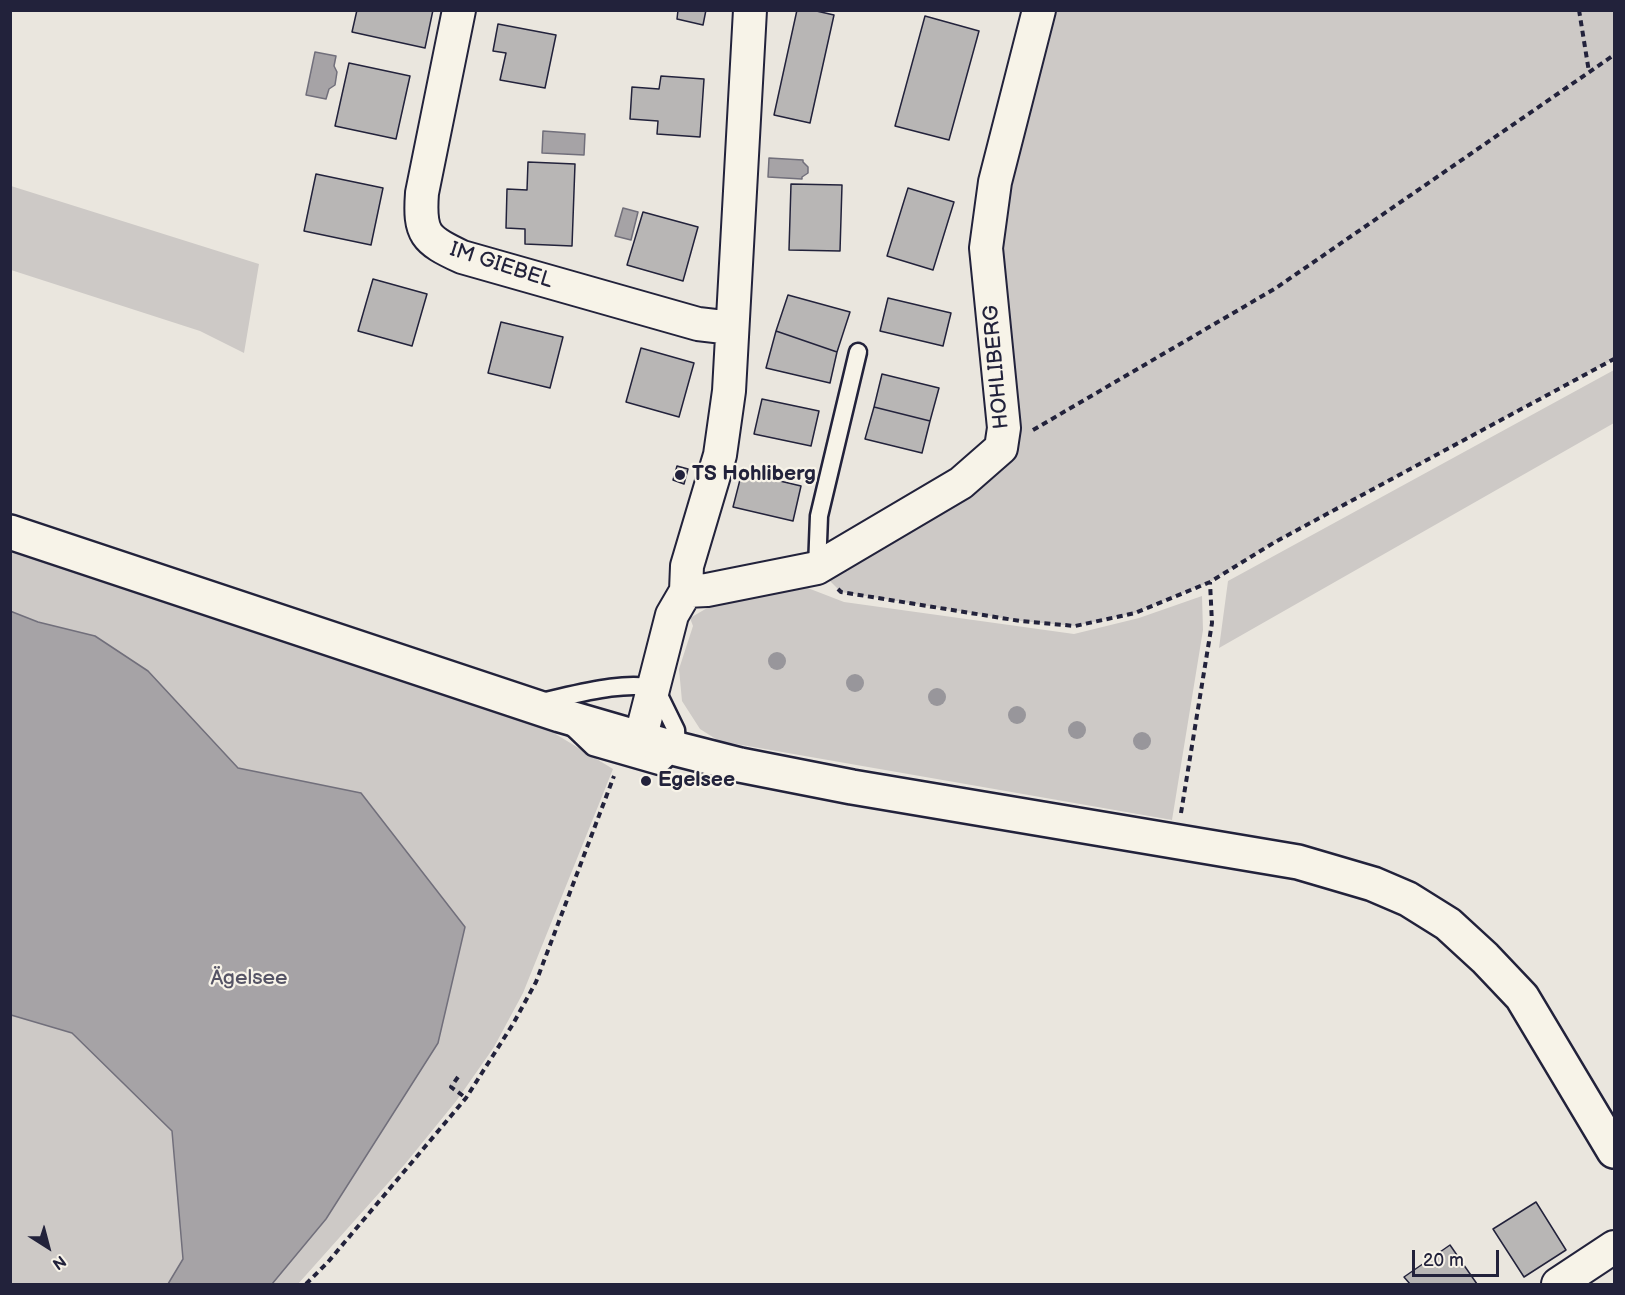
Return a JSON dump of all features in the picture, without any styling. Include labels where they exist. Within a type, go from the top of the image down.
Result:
[{"type":"street","name":"IM GIEBEL","points":[[459,10],[422,193],[420,219],[427,236],[441,248],[462,257],[698,324],[732,328]]},
{"type":"street","points":[[634,748],[672,615],[686,591],[687,566],[720,455],[729,391],[750,10]]},
{"type":"street","name":"HOHLIBERG","points":[[686,591],[707,590],[817,568],[961,483],[1001,448],[1004,428],[986,248],[995,182],[1039,10]]},
{"type":"street","points":[[10,532],[527,704],[634,748],[677,749],[740,765],[852,787],[1298,862],[1373,884],[1408,899],[1448,924],[1522,997],[1614,1151]]},
{"type":"street","points":[[1558,1284],[1614,1247]]},
{"type":"lane","points":[[817,568],[819,516],[858,352]]},
{"type":"lane","points":[[527,704],[634,685],[652,687],[656,689],[676,730],[677,749]]},
{"type":"path","points":[[1579,10],[1589,72]]},
{"type":"path","points":[[1001,448],[1276,288],[1614,55]]},
{"type":"path","points":[[817,568],[841,592],[1020,621],[1075,626],[1135,613],[1209,582],[1275,542],[1614,359]]},
{"type":"path","points":[[1176,842],[1212,622],[1209,582]]},
{"type":"path","points":[[306,1284],[328,1262],[466,1098],[513,1024],[536,982],[614,776],[634,748]]},
{"type":"path","points":[[458,1077],[451,1087],[466,1098]]},
{"type":"green space","points":[[1039,11],[1614,11],[1614,359],[1275,542],[1210,582],[1135,613],[1075,626],[1020,621],[841,592],[817,568],[1001,448],[986,248]]},
{"type":"green space","points":[[11,186],[259,264],[244,353],[200,331],[11,270]]},
{"type":"green space","points":[[1614,370],[1614,423],[1219,648],[1228,581]]},
{"type":"green space","name":"Ägelsee","points":[[11,546],[526,716],[613,769],[523,993],[494,1047],[457,1100],[405,1164],[298,1284],[11,1284]]},
{"type":"green space","points":[[800,585],[844,602],[1074,634],[1139,618],[1202,596],[1203,630],[1172,820],[719,741],[700,729],[682,701],[679,669],[693,626],[690,618],[721,600]]},
{"type":"shaded area","points":[[315,52],[336,56],[335,85],[329,89],[326,99],[306,95]]},
{"type":"shaded area","points":[[543,131],[585,134],[584,155],[542,153]]},
{"type":"shaded area","points":[[769,158],[803,160],[808,167],[808,173],[802,179],[768,177]]},
{"type":"shaded area","points":[[623,208],[638,212],[631,240],[615,236]]},
{"type":"shaded area","name":"Ägelsee","points":[[10,611],[38,622],[95,636],[148,671],[238,768],[361,793],[465,927],[438,1043],[326,1219],[272,1284],[168,1284],[183,1259],[172,1131],[72,1033],[11,1015]]},
{"type":"building","points":[[357,10],[433,10],[425,48],[352,32]]},
{"type":"building","points":[[678,10],[706,10],[703,25],[677,19]]},
{"type":"building","points":[[797,10],[812,10],[834,15],[810,123],[774,115]]},
{"type":"building","points":[[925,16],[979,31],[949,140],[895,126]]},
{"type":"building","points":[[498,24],[556,35],[545,88],[500,80],[506,53],[493,51]]},
{"type":"building","points":[[349,63],[410,76],[396,139],[335,126]]},
{"type":"building","points":[[661,76],[704,79],[700,137],[657,134],[658,121],[630,119],[632,87],[659,89]]},
{"type":"building","points":[[528,162],[575,164],[572,246],[525,244],[525,229],[506,228],[507,189],[527,190]]},
{"type":"building","points":[[316,174],[383,188],[371,245],[304,231]]},
{"type":"building","points":[[791,184],[842,185],[840,251],[789,250]]},
{"type":"building","points":[[908,188],[954,202],[933,270],[887,256]]},
{"type":"building","points":[[643,212],[698,227],[683,281],[627,265]]},
{"type":"building","points":[[373,279],[427,294],[412,346],[358,331]]},
{"type":"building","points":[[788,295],[850,312],[837,352],[776,331]]},
{"type":"building","points":[[888,298],[951,313],[943,346],[880,331]]},
{"type":"building","points":[[501,322],[563,337],[550,388],[488,373]]},
{"type":"building","points":[[776,331],[837,352],[830,383],[766,368]]},
{"type":"building","points":[[641,348],[694,363],[679,417],[626,402]]},
{"type":"building","points":[[882,374],[939,388],[930,421],[874,407]]},
{"type":"building","points":[[762,399],[819,411],[811,446],[754,434]]},
{"type":"building","points":[[874,407],[930,421],[922,453],[865,439]]},
{"type":"building","name":"TS Hohliberg","points":[[677,466],[688,469],[684,484],[673,480]]},
{"type":"building","points":[[742,472],[801,486],[793,521],[733,507]]},
{"type":"building","points":[[1536,1202],[1566,1250],[1524,1277],[1493,1229]]},
{"type":"building","points":[[1450,1245],[1477,1284],[1410,1284],[1404,1277]]},
{"type":"place","name":"TS Hohliberg","points":[[680,475]]},
{"type":"place","name":"Egelsee","points":[[646,781]]}]
